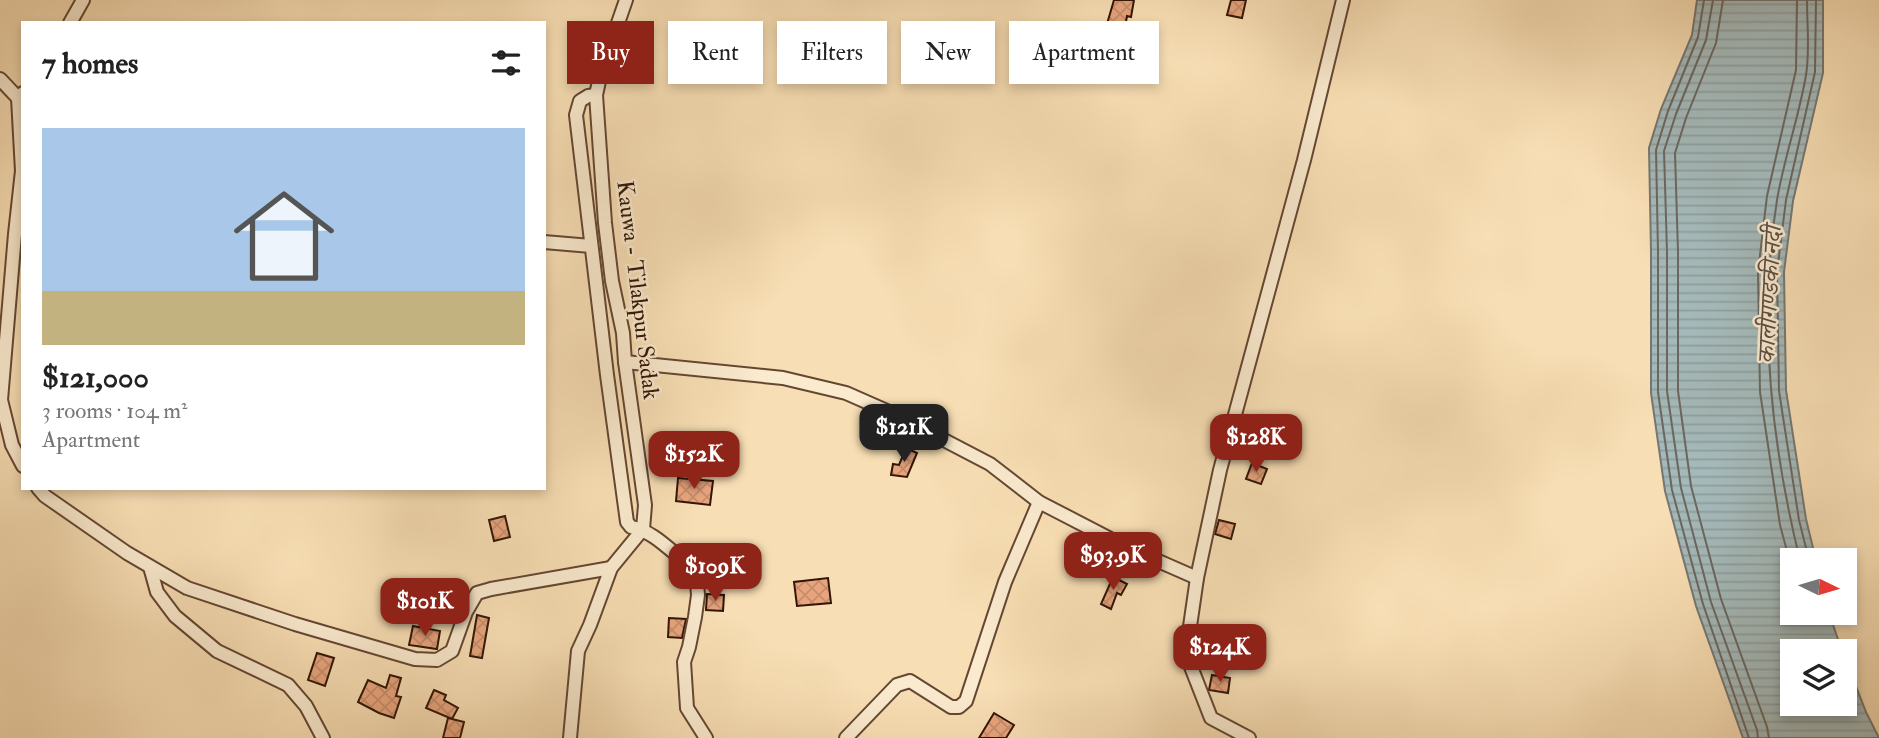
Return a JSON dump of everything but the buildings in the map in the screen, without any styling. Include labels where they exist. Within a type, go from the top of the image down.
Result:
[{"type":"street","points":[[70,21],[83,0]]},
{"type":"street","name":"Kauwa - Tilakpur Sadak","points":[[626,0],[601,72],[596,95],[612,281],[623,333],[645,505],[643,529]]},
{"type":"street","points":[[1249,738],[1211,718],[1186,654],[1197,578],[1220,470],[1304,160],[1343,0]]},
{"type":"street","points":[[0,79],[21,97]]},
{"type":"street","points":[[596,95],[580,100],[576,116],[627,522],[631,527],[643,529],[667,546],[696,571],[726,581]]},
{"type":"street","points":[[21,180],[1,400],[12,445],[21,462]]},
{"type":"street","points":[[546,242],[591,246]]},
{"type":"street","points":[[625,362],[783,377],[846,393],[896,415],[990,464],[1039,502],[1124,546],[1197,578]]},
{"type":"street","points":[[40,490],[116,546],[187,588],[295,624],[415,659],[437,660],[452,651],[466,611],[477,593],[611,568]]},
{"type":"street","points":[[846,738],[897,685],[910,681],[951,707],[959,708],[966,701],[1005,582],[1039,502]]},
{"type":"street","points":[[570,738],[578,651],[611,568],[643,529]]},
{"type":"street","points":[[150,567],[157,592],[175,616],[218,651],[288,685],[306,706],[323,738]]},
{"type":"street","points":[[696,571],[698,595],[684,662],[687,708],[706,738]]},
{"type":"water","name":"कालीगण्डकी नदी","points":[[1697,0],[1823,0],[1823,73],[1793,201],[1784,272],[1786,390],[1813,548],[1780,548],[1780,625],[1833,625],[1838,639],[1780,639],[1780,716],[1857,716],[1857,689],[1879,738],[1743,738],[1696,606],[1665,491],[1651,393],[1649,148],[1661,109],[1692,35]]}]
